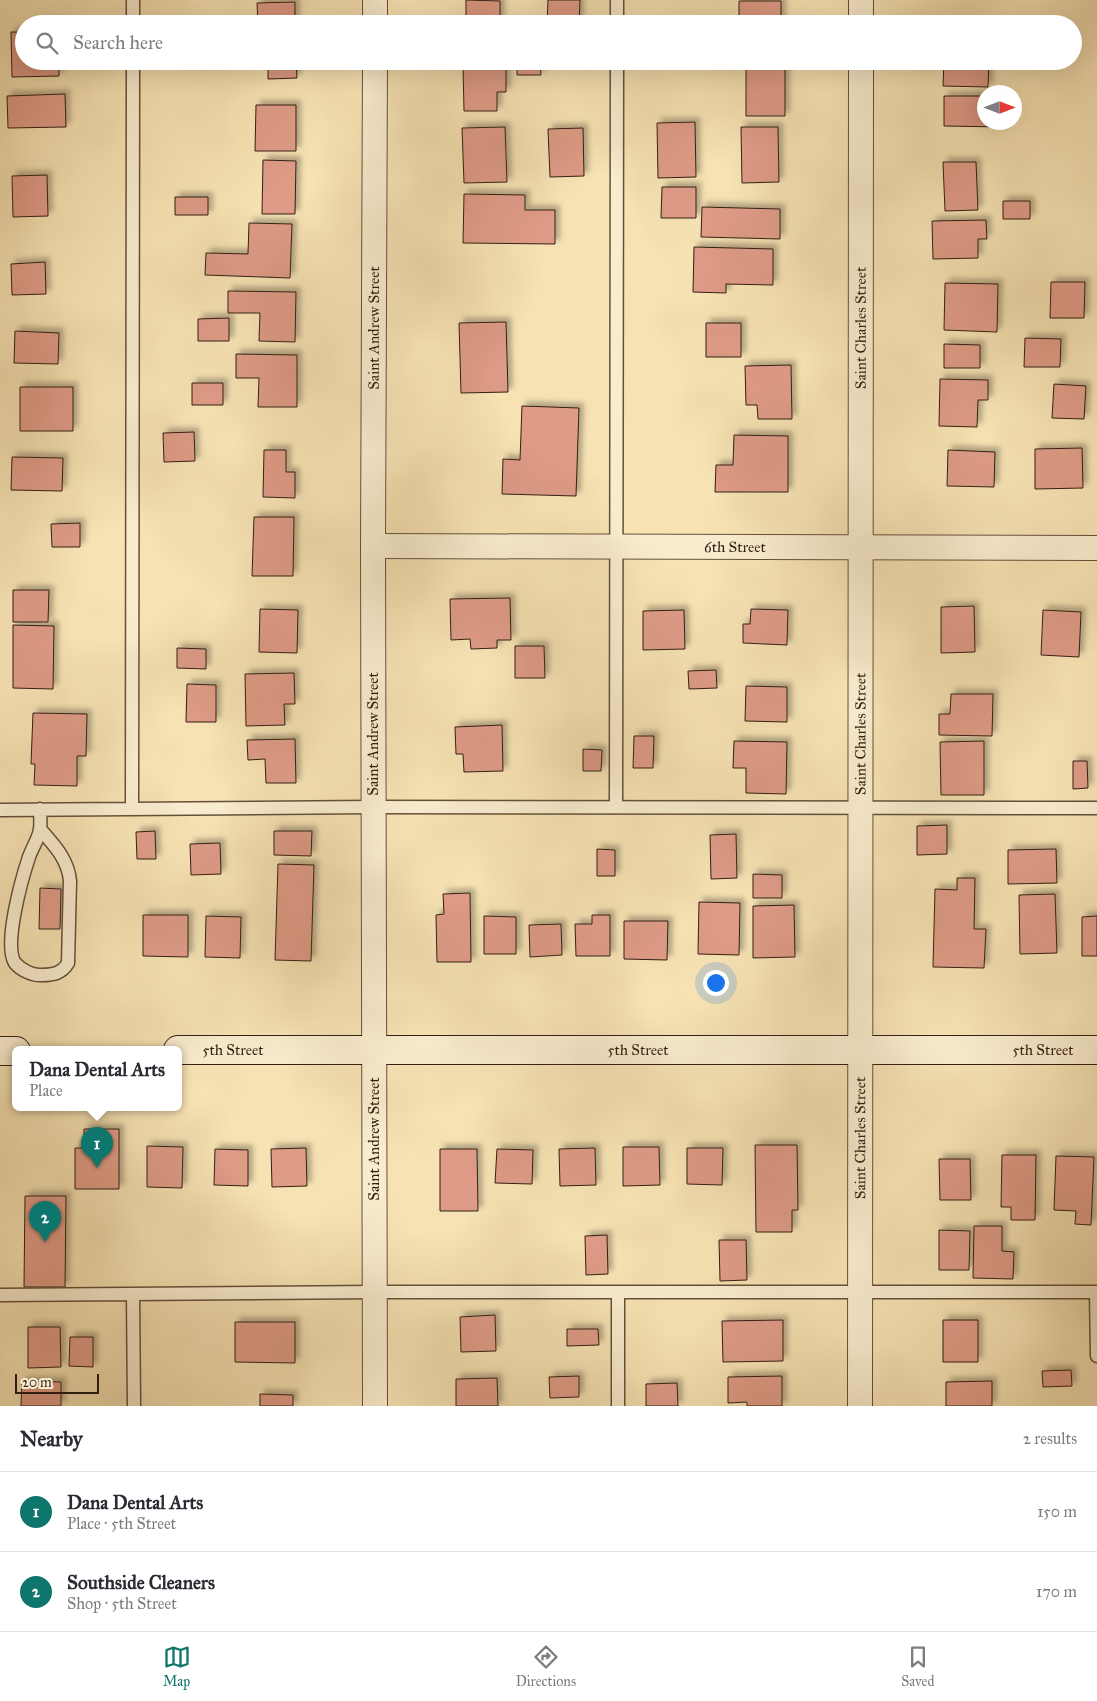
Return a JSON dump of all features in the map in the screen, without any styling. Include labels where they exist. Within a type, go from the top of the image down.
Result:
[{"type":"main road","name":"5th Street","points":[[182,1050],[1097,1050]]},
{"type":"street","points":[[375,15],[376,0]]},
{"type":"street","points":[[861,0],[861,15]]},
{"type":"street","name":"Saint Andrew Street","points":[[375,70],[373,806],[375,1406]]},
{"type":"street","name":"Saint Charles Street","points":[[860,1406],[861,70]]},
{"type":"street","name":"6th Street","points":[[373,546],[1097,548]]},
{"type":"lane","points":[[133,0],[133,15]]},
{"type":"lane","points":[[617,0],[617,15]]},
{"type":"lane","points":[[132,808],[133,70]]},
{"type":"lane","points":[[616,807],[617,70]]},
{"type":"lane","points":[[0,810],[373,806],[1097,808]]},
{"type":"lane","points":[[40,809],[40,829],[20,887],[11,936],[11,950],[15,962],[24,970],[39,976],[52,975],[63,971],[68,962],[70,881],[69,869],[40,829]]},
{"type":"lane","points":[[0,1295],[375,1292],[1097,1292],[1097,1356]]},
{"type":"lane","points":[[618,1292],[618,1406]]},
{"type":"lane","points":[[133,1294],[134,1406]]},
{"type":"building","points":[[466,0],[500,1],[500,15],[466,15]]},
{"type":"building","points":[[548,0],[580,0],[579,15],[547,15]]},
{"type":"building","points":[[739,1],[781,1],[781,15],[739,15]]},
{"type":"building","points":[[295,2],[295,15],[258,15],[257,3]]},
{"type":"building","points":[[11,32],[15,32],[15,70],[59,70],[59,76],[12,77]]},
{"type":"building","points":[[268,70],[297,70],[297,78],[268,79]]},
{"type":"building","points":[[463,70],[506,70],[506,92],[497,92],[497,111],[464,111]]},
{"type":"building","points":[[517,70],[541,70],[541,75],[517,75]]},
{"type":"building","points":[[746,70],[785,70],[785,116],[746,116]]},
{"type":"building","points":[[944,70],[989,70],[988,85],[977,85],[977,87],[943,86]]},
{"type":"building","points":[[65,94],[66,127],[8,128],[7,96]]},
{"type":"building","points":[[944,96],[977,96],[977,127],[944,126]]},
{"type":"building","points":[[256,105],[296,105],[296,151],[255,151]]},
{"type":"building","points":[[695,122],[696,177],[658,178],[657,123]]},
{"type":"building","points":[[505,127],[507,182],[464,183],[462,128]]},
{"type":"building","points":[[741,127],[778,127],[779,182],[742,183]]},
{"type":"building","points":[[583,128],[584,176],[550,177],[548,129]]},
{"type":"building","points":[[263,160],[296,161],[295,214],[262,214]]},
{"type":"building","points":[[943,162],[976,162],[978,210],[945,211]]},
{"type":"building","points":[[47,175],[48,216],[13,217],[12,176]]},
{"type":"building","points":[[662,187],[696,187],[696,218],[661,218]]},
{"type":"building","points":[[464,194],[525,195],[525,210],[555,210],[555,244],[463,243]]},
{"type":"building","points":[[175,197],[208,197],[208,215],[175,215]]},
{"type":"building","points":[[1003,201],[1030,201],[1030,219],[1003,219]]},
{"type":"building","points":[[702,207],[780,209],[780,239],[701,237]]},
{"type":"building","points":[[986,220],[987,239],[978,239],[978,258],[933,259],[932,221]]},
{"type":"building","points":[[249,223],[292,224],[290,278],[205,275],[206,253],[248,254]]},
{"type":"building","points":[[694,247],[773,249],[773,285],[726,284],[726,293],[693,292]]},
{"type":"building","points":[[45,262],[46,294],[12,295],[11,264]]},
{"type":"building","points":[[1051,282],[1085,282],[1084,318],[1050,318]]},
{"type":"building","points":[[945,283],[998,284],[997,332],[944,330]]},
{"type":"building","points":[[228,291],[296,292],[295,342],[259,341],[260,313],[228,313]]},
{"type":"building","points":[[229,318],[229,341],[198,341],[198,319]]},
{"type":"building","points":[[506,322],[508,392],[461,393],[459,323]]},
{"type":"building","points":[[706,323],[741,323],[741,357],[706,357]]},
{"type":"building","points":[[15,331],[59,333],[58,364],[14,363]]},
{"type":"building","points":[[1025,338],[1061,339],[1060,367],[1024,367]]},
{"type":"building","points":[[944,344],[980,345],[980,368],[944,368]]},
{"type":"building","points":[[236,354],[297,355],[297,407],[258,407],[259,378],[236,378]]},
{"type":"building","points":[[791,365],[792,419],[758,419],[757,405],[746,405],[745,366]]},
{"type":"building","points":[[940,379],[988,380],[988,400],[978,400],[977,427],[939,426]]},
{"type":"building","points":[[192,383],[223,383],[223,405],[192,405]]},
{"type":"building","points":[[1054,384],[1086,386],[1084,419],[1052,418]]},
{"type":"building","points":[[20,387],[73,387],[73,431],[20,431]]},
{"type":"building","points":[[522,406],[579,408],[576,496],[502,494],[503,459],[520,460]]},
{"type":"building","points":[[194,432],[195,461],[164,462],[163,433]]},
{"type":"building","points":[[734,435],[788,436],[788,492],[715,492],[716,465],[733,465]]},
{"type":"building","points":[[1082,448],[1083,488],[1035,489],[1035,449]]},
{"type":"building","points":[[264,450],[286,450],[286,472],[295,472],[295,498],[263,497]]},
{"type":"building","points":[[948,450],[995,452],[994,487],[947,486]]},
{"type":"building","points":[[12,457],[63,458],[62,491],[11,490]]},
{"type":"building","points":[[254,517],[294,517],[293,576],[252,576]]},
{"type":"building","points":[[80,523],[80,547],[52,547],[51,524]]},
{"type":"building","points":[[13,590],[49,590],[48,622],[13,622]]},
{"type":"building","points":[[510,598],[511,640],[497,640],[497,648],[471,649],[470,639],[451,640],[450,599]]},
{"type":"building","points":[[974,606],[975,652],[941,653],[941,607]]},
{"type":"building","points":[[260,609],[298,610],[297,653],[259,652]]},
{"type":"building","points":[[751,609],[788,610],[787,645],[743,643],[743,624],[750,624]]},
{"type":"building","points":[[684,610],[685,649],[643,650],[643,611]]},
{"type":"building","points":[[1043,610],[1081,612],[1079,657],[1041,655]]},
{"type":"building","points":[[13,625],[54,626],[53,689],[13,688]]},
{"type":"building","points":[[515,646],[544,646],[545,678],[515,678]]},
{"type":"building","points":[[177,648],[206,649],[206,669],[177,668]]},
{"type":"building","points":[[716,670],[717,688],[689,689],[688,671]]},
{"type":"building","points":[[294,673],[295,704],[284,704],[285,725],[246,726],[245,674]]},
{"type":"building","points":[[187,684],[216,685],[216,722],[186,722]]},
{"type":"building","points":[[746,686],[787,687],[787,722],[745,721]]},
{"type":"building","points":[[951,694],[993,694],[992,736],[939,735],[939,714],[950,714]]},
{"type":"building","points":[[33,713],[87,714],[86,756],[77,756],[77,786],[34,785],[35,764],[31,764]]},
{"type":"building","points":[[502,725],[503,771],[464,772],[463,754],[456,754],[455,727]]},
{"type":"building","points":[[634,736],[654,736],[653,768],[633,768]]},
{"type":"building","points":[[295,739],[296,783],[266,783],[265,759],[248,760],[247,740]]},
{"type":"building","points":[[734,741],[787,742],[786,794],[746,793],[746,768],[733,768]]},
{"type":"building","points":[[984,741],[984,795],[941,795],[940,742]]},
{"type":"building","points":[[583,749],[602,750],[601,771],[583,771]]},
{"type":"building","points":[[1073,761],[1087,761],[1088,788],[1073,789]]},
{"type":"building","points":[[947,825],[947,854],[917,855],[917,826]]},
{"type":"building","points":[[155,831],[156,859],[137,859],[136,832]]},
{"type":"building","points":[[274,831],[312,831],[311,856],[274,855]]},
{"type":"building","points":[[736,834],[737,878],[711,879],[710,835]]},
{"type":"building","points":[[220,843],[221,874],[191,875],[190,844]]},
{"type":"building","points":[[597,849],[615,850],[615,876],[597,876]]},
{"type":"building","points":[[1056,849],[1057,883],[1008,884],[1008,850]]},
{"type":"building","points":[[278,864],[314,865],[311,961],[275,960]]},
{"type":"building","points":[[753,874],[782,875],[782,898],[753,898]]},
{"type":"building","points":[[957,878],[975,878],[974,929],[986,929],[984,968],[933,967],[935,889],[957,890]]},
{"type":"building","points":[[40,888],[61,889],[60,929],[39,929]]},
{"type":"building","points":[[470,893],[471,962],[437,962],[436,915],[444,914],[443,894]]},
{"type":"building","points":[[1055,894],[1057,953],[1020,954],[1019,895]]},
{"type":"building","points":[[699,902],[740,903],[739,955],[698,954]]},
{"type":"building","points":[[794,905],[795,957],[753,958],[753,906]]},
{"type":"building","points":[[143,915],[188,915],[188,957],[143,956]]},
{"type":"building","points":[[592,915],[610,915],[610,956],[576,956],[575,924],[592,924]]},
{"type":"building","points":[[206,916],[241,917],[240,958],[205,957]]},
{"type":"building","points":[[484,916],[516,917],[516,954],[484,954]]},
{"type":"building","points":[[1097,916],[1097,956],[1082,956],[1082,917]]},
{"type":"building","points":[[624,921],[668,921],[667,960],[624,959]]},
{"type":"building","points":[[561,924],[562,955],[530,957],[529,925]]},
{"type":"building","points":[[84,1129],[119,1129],[119,1189],[75,1189],[75,1148],[84,1148]]},
{"type":"building","points":[[755,1145],[797,1145],[798,1210],[792,1210],[792,1232],[756,1232]]},
{"type":"building","points":[[147,1146],[183,1147],[182,1188],[147,1187]]},
{"type":"building","points":[[623,1147],[659,1147],[660,1185],[623,1186]]},
{"type":"building","points":[[306,1148],[307,1186],[272,1187],[271,1149]]},
{"type":"building","points":[[595,1148],[596,1185],[560,1186],[559,1149]]},
{"type":"building","points":[[687,1148],[723,1148],[722,1185],[687,1184]]},
{"type":"building","points":[[215,1149],[248,1150],[248,1186],[214,1185]]},
{"type":"building","points":[[440,1149],[477,1149],[478,1211],[440,1211]]},
{"type":"building","points":[[497,1149],[533,1150],[532,1184],[495,1183]]},
{"type":"building","points":[[1002,1155],[1036,1155],[1035,1220],[1011,1220],[1011,1207],[1001,1207]]},
{"type":"building","points":[[1056,1156],[1094,1157],[1091,1225],[1075,1224],[1076,1211],[1054,1210]]},
{"type":"building","points":[[939,1159],[970,1159],[971,1200],[940,1200]]},
{"type":"building","points":[[25,1196],[66,1196],[65,1287],[24,1287]]},
{"type":"building","points":[[974,1226],[1002,1226],[1002,1251],[1014,1252],[1013,1279],[973,1278]]},
{"type":"building","points":[[939,1230],[970,1231],[969,1270],[939,1270]]},
{"type":"building","points":[[607,1235],[608,1274],[586,1275],[585,1236]]},
{"type":"building","points":[[719,1240],[746,1240],[747,1280],[720,1281]]},
{"type":"building","points":[[495,1315],[496,1351],[461,1352],[460,1317]]},
{"type":"building","points":[[783,1320],[783,1361],[723,1362],[722,1321]]},
{"type":"building","points":[[943,1320],[978,1320],[978,1362],[943,1362]]},
{"type":"building","points":[[235,1322],[295,1322],[295,1363],[235,1362]]},
{"type":"building","points":[[28,1327],[60,1327],[61,1367],[28,1368]]},
{"type":"building","points":[[567,1329],[598,1329],[599,1345],[567,1346]]},
{"type":"building","points":[[70,1337],[93,1337],[93,1367],[69,1366]]},
{"type":"building","points":[[1071,1370],[1072,1386],[1043,1387],[1042,1371]]},
{"type":"building","points":[[579,1376],[579,1397],[550,1398],[549,1377]]},
{"type":"building","points":[[782,1376],[782,1406],[747,1406],[747,1402],[728,1403],[728,1377]]},
{"type":"building","points":[[497,1378],[498,1406],[456,1406],[456,1379]]},
{"type":"building","points":[[22,1381],[61,1382],[61,1406],[21,1406]]},
{"type":"building","points":[[992,1381],[992,1406],[946,1406],[946,1382]]},
{"type":"building","points":[[677,1383],[678,1406],[646,1406],[646,1384]]},
{"type":"building","points":[[260,1394],[293,1395],[293,1406],[260,1406]]},
{"type":"place","name":"Dana Dental Arts","points":[[97,1168]]},
{"type":"place","name":"Southside Cleaners","points":[[45,1242]]}]
